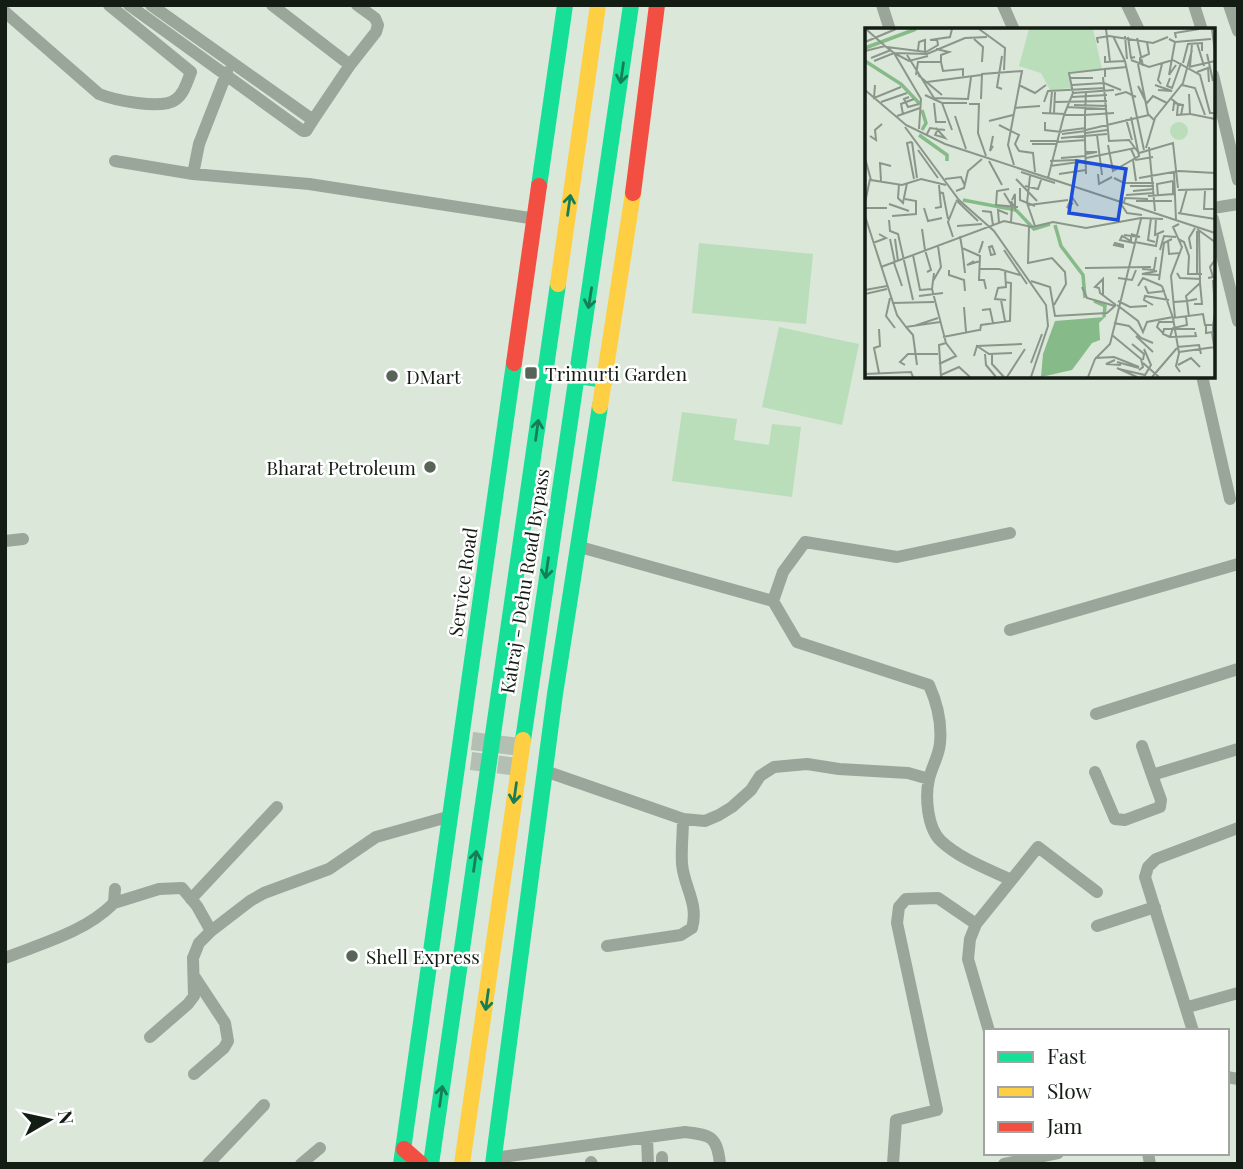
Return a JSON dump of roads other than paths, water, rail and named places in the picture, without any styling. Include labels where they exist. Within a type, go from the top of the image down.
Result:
[{"type":"main road","name":"Service Road","points":[[402,1156],[451,816],[467,741],[565,5]]},
{"type":"main road","name":"Katraj - Dehu Road Bypass","points":[[431,1164],[598,5]]},
{"type":"main road","name":"Katraj - Dehu Road Bypass","points":[[462,1164],[631,5]]},
{"type":"main road","points":[[493,1161],[545,771],[633,193],[657,5]]},
{"type":"main road","points":[[578,376],[605,380]]},
{"type":"main road","points":[[528,748],[548,750]]},
{"type":"main road","points":[[526,768],[545,771]]},
{"type":"main road","points":[[402,1156],[421,1164]]},
{"type":"street","points":[[5,12],[99,94],[115,100],[161,104],[176,99],[183,91],[191,72],[109,5]]},
{"type":"street","points":[[128,5],[303,131],[306,131],[350,65],[376,32],[378,25],[372,15],[357,5]]},
{"type":"street","points":[[151,5],[313,120]]},
{"type":"street","points":[[272,5],[350,65]]},
{"type":"street","points":[[882,5],[889,28]]},
{"type":"street","points":[[1003,5],[1013,28]]},
{"type":"street","points":[[1127,5],[1138,28]]},
{"type":"street","points":[[1194,5],[1201,28]]},
{"type":"street","points":[[1229,5],[1238,31]]},
{"type":"street","points":[[193,174],[199,144],[224,76],[233,63]]},
{"type":"street","points":[[1215,83],[1238,180]]},
{"type":"street","points":[[115,161],[193,174],[309,184],[536,219]]},
{"type":"street","points":[[1215,208],[1238,204]]},
{"type":"street","points":[[1215,227],[1238,321]]},
{"type":"street","points":[[1202,378],[1230,499]]},
{"type":"street","points":[[773,601],[783,572],[805,542],[897,557],[1010,533]]},
{"type":"street","points":[[5,541],[23,539]]},
{"type":"street","points":[[580,547],[773,601],[797,642],[929,685],[938,706],[941,742],[929,779],[930,821],[938,839],[965,858],[1012,880]]},
{"type":"street","points":[[1010,630],[1238,564]]},
{"type":"street","points":[[1096,714],[1238,669]]},
{"type":"street","points":[[1095,772],[1115,819],[1120,821],[1160,807],[1161,800],[1142,746]]},
{"type":"street","points":[[1152,775],[1238,749]]},
{"type":"street","points":[[545,771],[683,819],[705,821],[732,807],[751,790],[760,776],[774,767],[807,764],[839,769],[908,773],[929,779]]},
{"type":"street","points":[[191,899],[277,807]]},
{"type":"street","points":[[150,1037],[194,996],[193,958],[199,943],[250,901],[264,893],[329,869],[376,837],[451,816]]},
{"type":"street","points":[[607,946],[681,935],[692,928],[695,918],[693,901],[682,866],[683,819]]},
{"type":"street","points":[[1193,1029],[1188,1007],[1145,877],[1148,867],[1156,859],[1238,828]]},
{"type":"street","points":[[988,1029],[968,959],[970,940],[976,924],[1038,847],[1097,892]]},
{"type":"street","points":[[5,958],[81,928],[103,914],[114,903],[171,888],[182,888],[211,931]]},
{"type":"street","points":[[114,903],[115,889]]},
{"type":"street","points":[[893,1164],[896,1120],[937,1110],[897,923],[898,907],[906,899],[938,898],[976,924]]},
{"type":"street","points":[[1097,926],[1155,907]]},
{"type":"street","points":[[194,976],[225,1023],[228,1041],[224,1048],[194,1074]]},
{"type":"street","points":[[1188,1007],[1238,993]]},
{"type":"street","points":[[208,1164],[264,1105]]},
{"type":"street","points":[[493,1161],[685,1132],[707,1135],[718,1146],[720,1164]]},
{"type":"street","points":[[647,1138],[648,1164]]},
{"type":"street","points":[[301,1164],[320,1148]]},
{"type":"street","points":[[1004,1164],[1048,1155]]},
{"type":"tunnel","points":[[472,741],[528,748]]},
{"type":"tunnel","points":[[471,761],[526,768]]},
{"type":"place","name":"Trimurti Garden","points":[[531,373]]},
{"type":"place","name":"DMart","points":[[392,376]]},
{"type":"place","name":"Bharat Petroleum","points":[[430,467]]},
{"type":"place","name":"Shell Express","points":[[352,956]]}]
